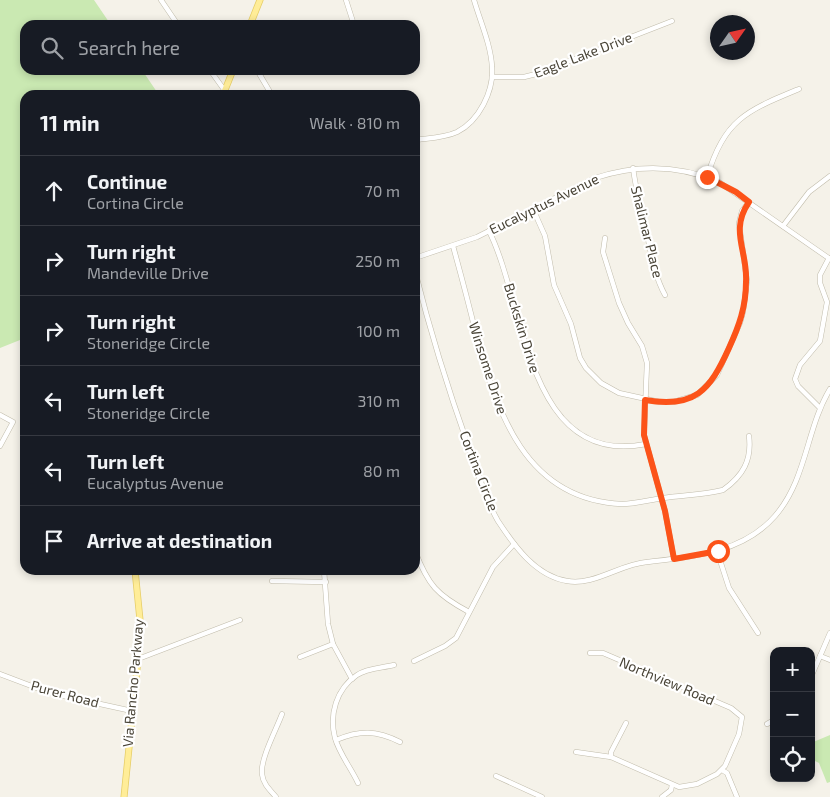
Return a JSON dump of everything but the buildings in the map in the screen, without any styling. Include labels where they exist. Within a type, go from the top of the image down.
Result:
[{"type":"main road","points":[[252,20],[260,0]]},
{"type":"main road","points":[[225,90],[231,75]]},
{"type":"main road","name":"Via Rancho Parkway","points":[[124,797],[138,659],[140,620],[136,575]]},
{"type":"street","points":[[161,0],[175,20]]},
{"type":"street","points":[[346,0],[352,20]]},
{"type":"street","points":[[420,139],[450,134],[469,124],[485,102],[492,77],[490,56],[474,0]]},
{"type":"street","name":"Eagle Lake Drive","points":[[492,77],[524,77],[536,74],[672,21]]},
{"type":"street","points":[[213,75],[222,90]]},
{"type":"street","points":[[260,75],[269,90]]},
{"type":"street","points":[[707,177],[719,144],[739,118],[757,106],[799,90]]},
{"type":"street","name":"Eucalyptus Avenue","points":[[420,256],[453,246],[489,231],[595,178],[633,168],[671,168],[707,177],[736,192],[829,259]]},
{"type":"street","name":"Shalimar Place","points":[[633,168],[637,200],[646,227],[648,246],[657,280],[665,294]]},
{"type":"street","points":[[783,226],[809,192],[830,176]]},
{"type":"street","points":[[533,209],[545,236],[554,285],[571,324],[580,358],[586,368],[608,388],[645,400],[660,402],[683,400],[704,389],[717,375],[744,312],[747,281],[739,223],[742,211],[749,202]]},
{"type":"street","name":"Buckskin Drive","points":[[489,231],[503,265],[533,370],[559,415],[573,429],[590,440],[620,447],[646,444]]},
{"type":"street","points":[[605,238],[603,252],[619,303],[642,346],[647,363],[642,424],[662,498],[674,559]]},
{"type":"street","name":"Winsome Drive","points":[[453,246],[493,392],[504,420],[525,454],[551,480],[565,489],[589,499],[624,504],[723,490],[736,481],[747,463],[749,436]]},
{"type":"street","points":[[820,408],[798,386],[796,379],[800,365],[820,341],[827,302],[820,283],[820,276],[829,259]]},
{"type":"street","name":"Cortina Circle","points":[[420,289],[447,385],[484,491],[497,520],[514,544],[542,572],[569,582],[588,581],[638,563],[718,551],[747,539],[757,532],[774,517],[789,497],[799,477],[820,408],[830,389]]},
{"type":"street","points":[[0,416],[13,422],[0,446]]},
{"type":"street","points":[[414,661],[445,646],[456,638],[493,567],[514,544]]},
{"type":"street","points":[[718,551],[729,588],[758,633]]},
{"type":"street","points":[[420,564],[424,575],[438,594],[469,612]]},
{"type":"street","points":[[325,575],[328,624],[333,644],[352,679]]},
{"type":"street","points":[[272,582],[326,582]]},
{"type":"street","points":[[138,659],[240,620]]},
{"type":"street","points":[[815,668],[830,633]]},
{"type":"street","points":[[300,657],[333,644]]},
{"type":"street","name":"Northview Road","points":[[590,652],[602,654],[731,708],[742,717],[739,734],[722,770]]},
{"type":"street","points":[[820,656],[830,660]]},
{"type":"street","points":[[358,783],[336,740],[333,712],[342,691],[352,679],[367,670],[394,665]]},
{"type":"street","name":"Purer Road","points":[[0,674],[50,693],[132,711]]},
{"type":"street","points":[[276,797],[264,784],[262,774],[263,764],[282,714]]},
{"type":"street","points":[[611,757],[611,752],[626,723]]},
{"type":"street","points":[[336,740],[355,733],[369,731],[385,734],[400,742]]},
{"type":"street","points":[[576,752],[611,757],[672,784],[686,786],[697,784],[722,770],[728,773],[737,797]]},
{"type":"street","points":[[496,776],[542,797]]},
{"type":"street","points":[[662,797],[671,790],[672,784]]},
{"type":"green space","points":[[0,0],[94,0],[108,20],[20,20],[20,75],[145,75],[156,90],[20,90],[20,340],[0,348]]},
{"type":"green space","points":[[830,735],[830,782],[827,783],[819,763],[815,761],[815,741]]},
{"type":"route","points":[[707,177],[736,192],[749,202],[742,211],[739,223],[747,281],[744,312],[717,375],[706,388],[692,397],[674,402],[645,400],[642,424],[665,511],[674,559],[718,551]]}]
